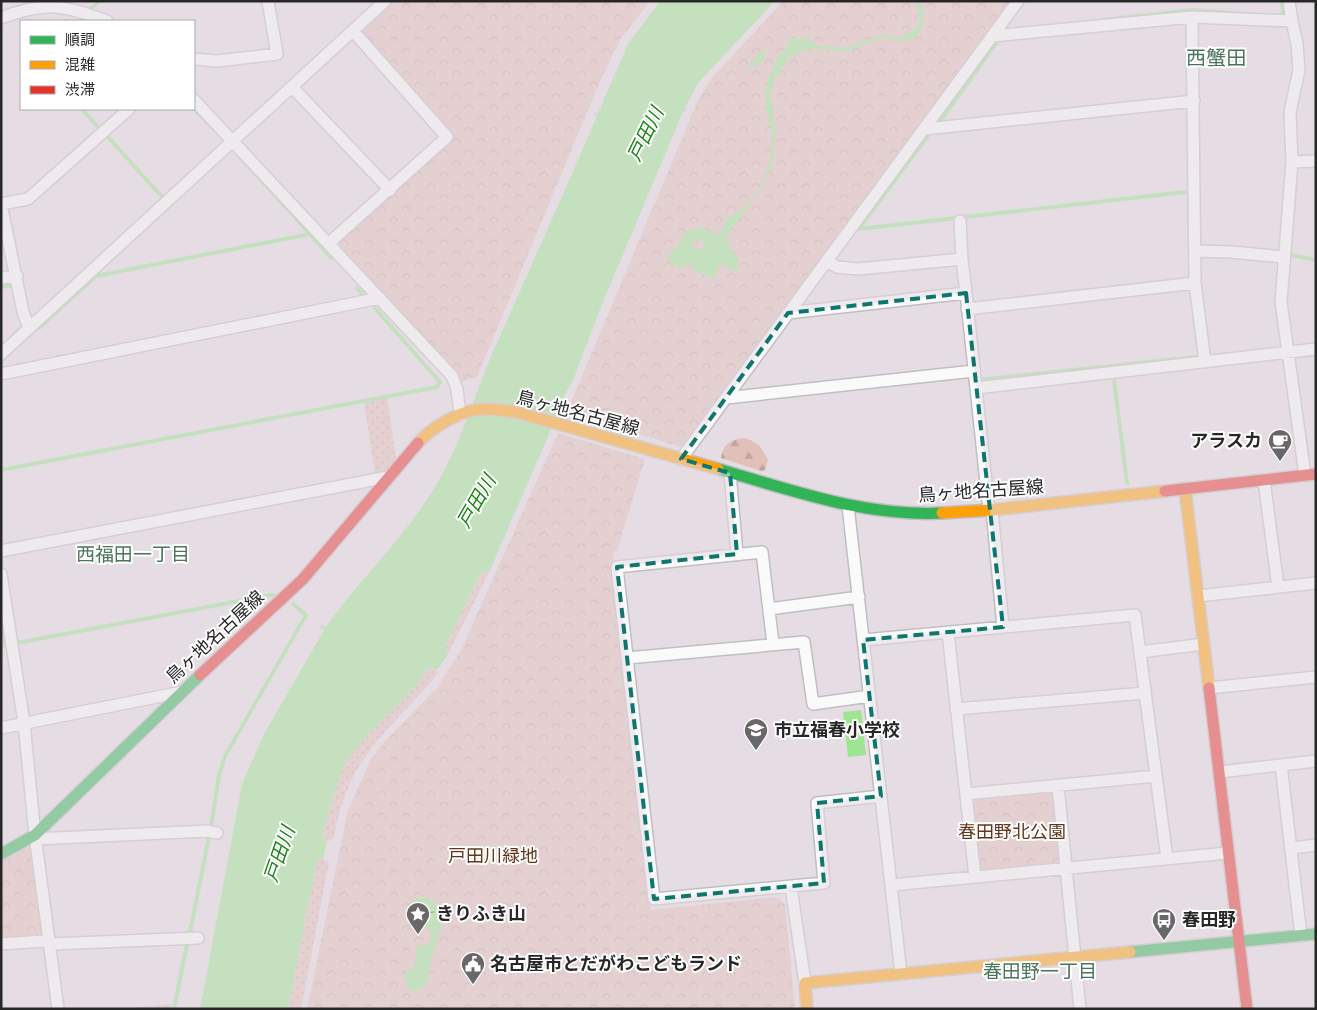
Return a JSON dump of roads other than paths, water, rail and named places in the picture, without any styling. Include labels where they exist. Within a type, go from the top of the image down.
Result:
[{"type":"main road","name":"鳥ヶ地名古屋線","points":[[1,854],[35,837],[182,692],[303,579],[426,434],[460,415],[482,409],[516,412],[848,506],[921,514],[991,510],[1310,474]]},
{"type":"main road","points":[[1185,488],[1247,1009]]},
{"type":"main road","points":[[808,1009],[805,983],[1316,934]]},
{"type":"street","points":[[195,59],[217,61],[278,54],[268,1]]},
{"type":"street","points":[[1,354],[293,88],[385,1]]},
{"type":"street","points":[[681,460],[1018,1]]},
{"type":"street","points":[[1289,1],[1297,44],[1299,70],[1290,112],[1292,162],[1281,302],[1310,474]]},
{"type":"street","points":[[1,18],[37,7],[72,5],[105,20]]},
{"type":"street","points":[[992,36],[1192,16],[1292,21]]},
{"type":"street","points":[[1192,16],[1196,283],[1205,362]]},
{"type":"street","points":[[329,243],[447,137],[353,31]]},
{"type":"street","points":[[293,88],[390,190]]},
{"type":"street","points":[[195,101],[452,376],[458,395],[460,415]]},
{"type":"street","points":[[925,129],[1194,101]]},
{"type":"street","points":[[29,328],[23,312],[1,204],[28,199],[128,110]]},
{"type":"street","points":[[1292,162],[1316,160]]},
{"type":"street","points":[[960,221],[967,308],[991,510],[1002,627]]},
{"type":"street","points":[[1195,251],[1284,257]]},
{"type":"street","points":[[827,261],[837,267],[858,269],[962,259]]},
{"type":"street","points":[[1,278],[17,276]]},
{"type":"street","points":[[967,308],[1196,283]]},
{"type":"street","points":[[788,313],[966,293]]},
{"type":"street","points":[[1,374],[380,298]]},
{"type":"street","points":[[976,388],[1316,349]]},
{"type":"street","points":[[726,398],[974,371]]},
{"type":"street","points":[[730,473],[737,554]]},
{"type":"street","points":[[1,551],[388,477]]},
{"type":"street","points":[[1264,480],[1278,587]]},
{"type":"street","points":[[848,506],[901,974]]},
{"type":"street","points":[[774,644],[762,552],[617,567],[654,899],[824,883],[817,803],[881,796]]},
{"type":"street","points":[[1,574],[7,650],[24,723],[35,837],[58,1009]]},
{"type":"street","points":[[1198,596],[1316,583]]},
{"type":"street","points":[[769,609],[859,597]]},
{"type":"street","points":[[863,640],[1135,615],[1167,859]]},
{"type":"street","points":[[948,632],[974,877]]},
{"type":"street","points":[[627,658],[804,642],[813,704],[870,696]]},
{"type":"street","points":[[1140,652],[1204,644]]},
{"type":"street","points":[[1209,688],[1316,677]]},
{"type":"street","points":[[1,728],[182,692]]},
{"type":"street","points":[[956,709],[1145,693]]},
{"type":"street","points":[[1219,772],[1316,760]]},
{"type":"street","points":[[1281,765],[1301,936]]},
{"type":"street","points":[[966,794],[1156,776]]},
{"type":"street","points":[[1058,786],[1080,1009]]},
{"type":"street","points":[[35,837],[207,831],[217,833]]},
{"type":"street","points":[[1292,848],[1316,845]]},
{"type":"street","points":[[891,885],[1228,853]]},
{"type":"street","points":[[791,887],[805,983]]},
{"type":"street","points":[[1,944],[44,941],[50,944],[198,938]]},
{"type":"water","name":"戸田川","points":[[660,1],[775,1],[698,83],[685,108],[687,110],[683,112],[600,309],[574,378],[558,407],[550,432],[490,570],[480,575],[446,645],[447,656],[437,670],[429,667],[412,690],[362,741],[345,763],[322,837],[327,842],[323,859],[317,859],[288,1009],[200,1009],[242,784],[264,734],[324,630],[320,628],[321,625],[326,627],[395,542],[421,508],[443,472],[460,436],[488,363],[597,116],[594,114],[595,112],[598,113],[628,44]]},
{"type":"water","points":[[916,1],[921,1],[923,8],[922,28],[915,38],[909,40],[899,41],[882,38],[849,50],[814,49],[801,52],[794,57],[791,55],[786,60],[788,62],[775,78],[770,92],[776,132],[771,169],[756,197],[727,235],[731,250],[738,258],[737,272],[720,264],[714,279],[693,270],[691,264],[687,264],[681,269],[670,263],[668,256],[681,241],[681,236],[690,230],[702,227],[715,234],[720,232],[725,224],[724,220],[736,214],[746,205],[762,183],[767,171],[772,144],[765,93],[779,53],[784,52],[790,38],[808,38],[817,45],[846,48],[880,35],[902,37],[917,27],[919,16]],"holes":[[[697,240],[705,243],[705,249],[693,249],[692,244]]]},
{"type":"water","points":[[766,47],[764,61],[749,69],[750,63]]},
{"type":"water","points":[[861,710],[866,755],[848,757],[843,712]]},
{"type":"water","points":[[425,897],[435,902],[440,911],[439,934],[429,971],[429,981],[420,990],[409,990],[404,977],[406,971],[411,971],[414,965],[417,956],[416,946],[426,945],[430,942],[431,933],[425,925],[416,926],[412,929],[407,921],[406,910],[413,900]]},
{"type":"waterway","points":[[89,10],[100,1]]},
{"type":"waterway","points":[[1277,16],[1283,13],[1282,1]]},
{"type":"waterway","points":[[1103,20],[1193,10],[1248,14]]},
{"type":"waterway","points":[[939,123],[997,42]]},
{"type":"waterway","points":[[83,110],[97,126]]},
{"type":"waterway","points":[[195,110],[215,130]]},
{"type":"waterway","points":[[108,137],[163,198]]},
{"type":"waterway","points":[[927,137],[859,229],[1185,192]]},
{"type":"waterway","points":[[241,158],[310,234]]},
{"type":"waterway","points":[[39,328],[96,276],[310,234],[331,258]]},
{"type":"waterway","points":[[1291,255],[1316,260]]},
{"type":"waterway","points":[[1,287],[14,285],[14,288]]},
{"type":"waterway","points":[[357,288],[365,297]]},
{"type":"waterway","points":[[1,470],[437,387],[440,382],[374,307]]},
{"type":"waterway","points":[[14,334],[21,328]]},
{"type":"waterway","points":[[979,380],[1196,357]]},
{"type":"waterway","points":[[1114,380],[1127,483]]},
{"type":"waterway","points":[[17,643],[271,595],[277,596]]},
{"type":"waterway","points":[[211,827],[219,775],[225,756],[306,615],[293,604]]},
{"type":"waterway","points":[[5,637],[5,646]]},
{"type":"waterway","points":[[190,932],[209,837]]},
{"type":"waterway","points":[[174,1009],[187,944]]},
{"type":"place","name":"アラスカ","points":[[1280,462]]},
{"type":"place","name":"市立福春小学校","points":[[756,751]]},
{"type":"place","name":"きりふき山","points":[[418,935]]},
{"type":"place","name":"春田野","points":[[1164,941]]},
{"type":"place","name":"名古屋市とだがわこどもランド","points":[[473,985]]},
{"type":"district","name":"西蟹田","points":[[1216,58]]},
{"type":"district","name":"西福田一丁目","points":[[133,554]]},
{"type":"district","name":"春田野一丁目","points":[[1040,971]]},
{"type":"park label","name":"春田野北公園","points":[[1012,832]]},
{"type":"park label","name":"戸田川緑地","points":[[493,856]]}]
